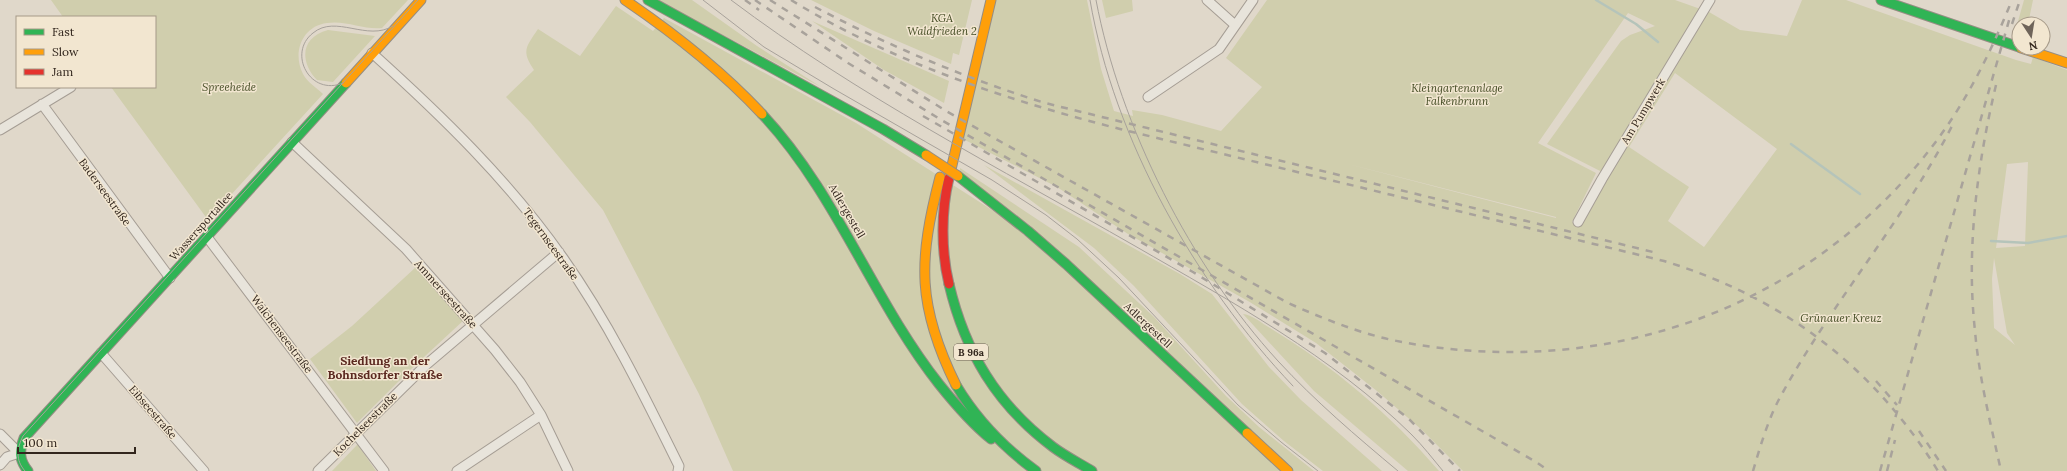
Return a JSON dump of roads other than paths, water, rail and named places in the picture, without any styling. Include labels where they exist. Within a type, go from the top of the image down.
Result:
[{"type":"main road","name":"Wassersportallee","points":[[19,453],[24,438],[421,0]]},
{"type":"main road","name":"Adlergestell","points":[[625,0],[704,56],[721,71],[772,123],[812,177],[835,213],[895,320],[922,362],[962,411],[984,434],[1036,471]]},
{"type":"main road","name":"Adlergestell","points":[[648,0],[883,129],[958,176],[1028,231],[1066,264],[1288,471]]},
{"type":"main road","points":[[970,48],[982,0]]},
{"type":"main road","name":"B 96a","points":[[991,0],[949,178],[944,206],[942,235],[945,268],[949,289],[954,310],[969,347],[978,366],[1000,398],[1034,433],[1071,460],[1092,471]]},
{"type":"main road","points":[[1881,0],[2011,45]]},
{"type":"main road","points":[[2044,56],[2067,64]]},
{"type":"main road","name":"Adlergestell","points":[[963,78],[932,208],[926,246],[924,273],[928,306],[938,345],[948,370],[962,395],[980,420],[1019,460]]},
{"type":"main road","points":[[19,453],[22,463],[28,471]]},
{"type":"street","points":[[1207,0],[1235,25]]},
{"type":"street","points":[[1148,97],[1219,49],[1253,0]]},
{"type":"street","name":"Am Pumpwerk","points":[[1578,222],[1602,179],[1710,0]]},
{"type":"street","name":"Tegernseestraße","points":[[372,53],[462,136],[517,197],[559,252],[593,304],[644,394],[679,466],[678,471]]},
{"type":"street","points":[[0,130],[69,88]]},
{"type":"street","name":"Baderseestraße","points":[[42,104],[170,278]]},
{"type":"street","name":"Ammerseestraße","points":[[292,142],[406,249],[473,324],[513,373],[541,415],[568,471]]},
{"type":"street","name":"Walchenseestraße","points":[[207,237],[384,471]]},
{"type":"street","name":"Kochelseestraße","points":[[318,471],[427,364],[559,252]]},
{"type":"street","name":"Eibseestraße","points":[[101,353],[204,471]]},
{"type":"street","points":[[457,471],[541,415]]},
{"type":"street","points":[[0,434],[19,453],[7,457],[0,465]]},
{"type":"waterway","points":[[1596,0],[1636,24],[1658,42]]},
{"type":"waterway","points":[[1791,144],[1860,194]]},
{"type":"waterway","points":[[1991,241],[2028,243],[2067,236]]},
{"type":"tram line","points":[[25,471],[18,458],[18,449],[23,436],[418,0]]},
{"type":"tram line","points":[[703,0],[764,47],[992,180],[1046,215],[1077,239],[1119,278],[1238,405],[1318,471]]},
{"type":"tram line","points":[[731,0],[779,35],[878,99],[1208,288],[1315,355],[1381,406],[1416,439],[1443,471]]},
{"type":"tram line","points":[[1090,0],[1102,53],[1118,105],[1139,157],[1164,207],[1192,256],[1224,302],[1257,346],[1293,386]]},
{"type":"tram line","points":[[1096,0],[1107,48],[1122,97],[1141,145],[1163,192],[1189,239],[1216,282],[1246,323],[1292,376],[1336,418],[1398,471]]},
{"type":"tram line","points":[[343,83],[331,86],[321,84],[312,79],[306,71],[302,61],[302,51],[305,41],[313,33],[322,28],[332,26],[373,31],[383,30],[393,26]]},
{"type":"railway","points":[[745,0],[759,10]]},
{"type":"railway","points":[[755,0],[848,63],[943,121],[1536,462],[1549,471]]},
{"type":"railway","points":[[770,0],[946,111],[1288,303],[1365,333],[1392,340],[1468,351],[1544,351],[1618,341],[1690,322],[1758,293],[1821,254],[1879,206],[1931,148],[1944,131],[1977,77],[2012,0]]},
{"type":"railway","points":[[791,0],[829,22],[909,60],[992,92],[1077,118],[1664,261],[1707,276],[1747,294],[1785,316],[1821,340],[1854,368],[1884,399],[1912,433],[1938,471]]},
{"type":"railway","points":[[2015,16],[2020,0]]},
{"type":"railway","points":[[815,7],[899,48],[986,83],[1045,103],[1657,253]]},
{"type":"railway","points":[[1880,471],[2010,17]]},
{"type":"railway","points":[[1996,85],[1983,146],[1975,208],[1972,270],[1975,331],[1979,366],[2001,471]]},
{"type":"railway","points":[[923,116],[1193,272],[1325,353],[1409,419],[1460,471]]},
{"type":"railway","points":[[1753,471],[1769,420],[1783,392],[1824,325],[1913,194],[1952,126]]},
{"type":"railway","points":[[1876,381],[1897,405]]},
{"type":"railway","points":[[1919,431],[1946,471]]},
{"type":"railway","points":[[1887,471],[1895,440]]},
{"type":"district","name":"Siedlung an der Bohnsdorfer Straße","points":[[385,368]]},
{"type":"park label","name":"KGA Waldfrieden 2","points":[[942,24]]},
{"type":"park label","name":"Spreeheide","points":[[229,87]]},
{"type":"park label","name":"Kleingartenanlage Falkenbrunn","points":[[1457,94]]},
{"type":"park label","name":"Grünauer Kreuz","points":[[1841,318]]}]
